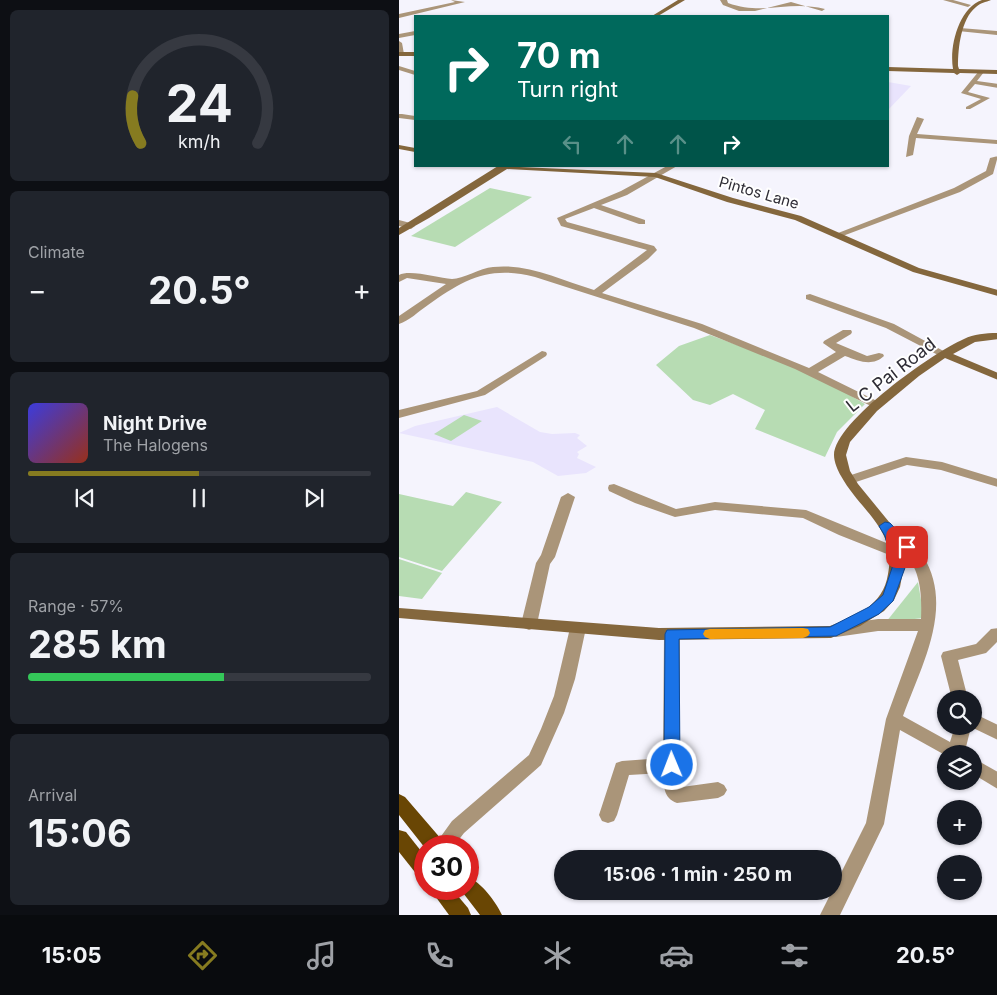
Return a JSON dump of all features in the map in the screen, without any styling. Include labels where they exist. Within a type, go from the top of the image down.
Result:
[{"type":"main road","points":[[399,802],[426,835]]},
{"type":"main road","points":[[399,838],[414,856]]},
{"type":"main road","points":[[479,899],[492,915]]},
{"type":"main road","points":[[449,900],[461,915]]},
{"type":"street","points":[[399,16],[462,2],[454,0]]},
{"type":"street","points":[[657,15],[682,0]]},
{"type":"street","points":[[723,0],[725,4],[746,10],[770,7],[793,0],[822,9]]},
{"type":"street","points":[[946,0],[968,5],[980,0]]},
{"type":"street","points":[[956,71],[953,63],[954,52],[960,30],[973,7],[988,0]]},
{"type":"street","points":[[820,15],[819,12],[829,5]]},
{"type":"street","points":[[949,47],[955,26],[968,5]]},
{"type":"street","points":[[960,30],[997,33]]},
{"type":"street","points":[[399,36],[414,34]]},
{"type":"street","points":[[399,43],[400,53],[414,53]]},
{"type":"street","points":[[945,61],[946,71]]},
{"type":"street","points":[[399,68],[414,73]]},
{"type":"street","points":[[889,71],[946,71]]},
{"type":"street","points":[[889,71],[997,72]]},
{"type":"street","points":[[968,108],[987,98],[964,93],[974,82],[976,72]]},
{"type":"street","points":[[974,82],[997,86]]},
{"type":"street","points":[[400,116],[414,118]]},
{"type":"street","points":[[909,155],[913,136],[920,119]]},
{"type":"street","points":[[913,136],[997,142]]},
{"type":"street","points":[[399,146],[414,150]]},
{"type":"street","points":[[837,235],[957,190],[990,172],[993,160],[997,158]]},
{"type":"street","points":[[399,232],[503,167]]},
{"type":"street","name":"Pintos Lane","points":[[522,167],[656,175],[730,200],[798,218],[916,270],[997,293]]},
{"type":"street","points":[[595,294],[652,250],[647,246],[572,227],[561,221],[561,218],[567,214],[624,193],[671,167]]},
{"type":"street","points":[[593,205],[642,222]]},
{"type":"street","points":[[399,223],[411,226]]},
{"type":"street","points":[[399,321],[458,282],[482,272],[507,269],[698,326],[810,372],[877,405]]},
{"type":"street","points":[[399,279],[406,275],[438,281],[458,282]]},
{"type":"street","points":[[810,296],[890,326],[944,354],[997,377]]},
{"type":"street","points":[[847,332],[829,343],[844,352],[867,360],[879,356]]},
{"type":"street","name":"L C Pai Road","points":[[831,632],[874,611],[889,598],[900,565],[892,536],[850,480],[840,455],[843,445],[854,426],[877,405],[944,354],[974,338],[997,336]]},
{"type":"street","points":[[810,372],[844,352]]},
{"type":"street","points":[[399,414],[481,393],[542,354]]},
{"type":"street","points":[[850,480],[906,461],[942,466],[997,483]]},
{"type":"street","points":[[614,488],[639,500],[675,513],[715,506],[806,514],[844,532],[897,553]]},
{"type":"street","points":[[529,624],[543,563],[548,556],[568,497]]},
{"type":"street","points":[[830,915],[875,824],[894,719],[928,625],[929,599],[925,575],[917,557],[885,526]]},
{"type":"street","points":[[399,613],[672,634],[831,632],[878,625],[928,625]]},
{"type":"street","points":[[452,835],[458,827],[535,760],[543,746],[570,673],[578,628]]},
{"type":"street","points":[[672,634],[673,790],[675,794],[718,790]]},
{"type":"street","points":[[958,690],[949,656],[981,650],[997,634]]},
{"type":"street","points":[[894,719],[942,745]]},
{"type":"street","points":[[982,725],[997,733]]},
{"type":"street","points":[[608,815],[622,768],[672,765]]},
{"type":"street","points":[[982,771],[997,782]]},
{"type":"shaded area","points":[[889,82],[911,86],[889,109]]},
{"type":"shaded area","points":[[497,407],[540,432],[552,434],[575,433],[580,435],[577,438],[587,446],[577,452],[579,454],[577,458],[596,467],[586,473],[558,476],[533,462],[399,433],[415,426]]},
{"type":"green space","points":[[490,188],[532,197],[455,247],[411,236]]},
{"type":"green space","points":[[710,335],[810,372],[865,404],[837,432],[825,457],[755,429],[765,410],[733,394],[710,405],[693,400],[656,365],[679,346]]},
{"type":"green space","points":[[464,415],[482,421],[451,441],[434,434]]},
{"type":"green space","points":[[466,492],[502,502],[442,571],[399,557],[399,494],[453,506]]},
{"type":"green space","points":[[399,559],[442,573],[422,599],[399,596]]},
{"type":"green space","points":[[918,582],[924,618],[886,622]]},
{"type":"slow traffic","points":[[710,634],[803,633]]},
{"type":"route","points":[[672,765],[672,634],[831,632],[849,625],[874,611],[889,598],[900,565],[892,536],[885,526],[907,547]]}]
